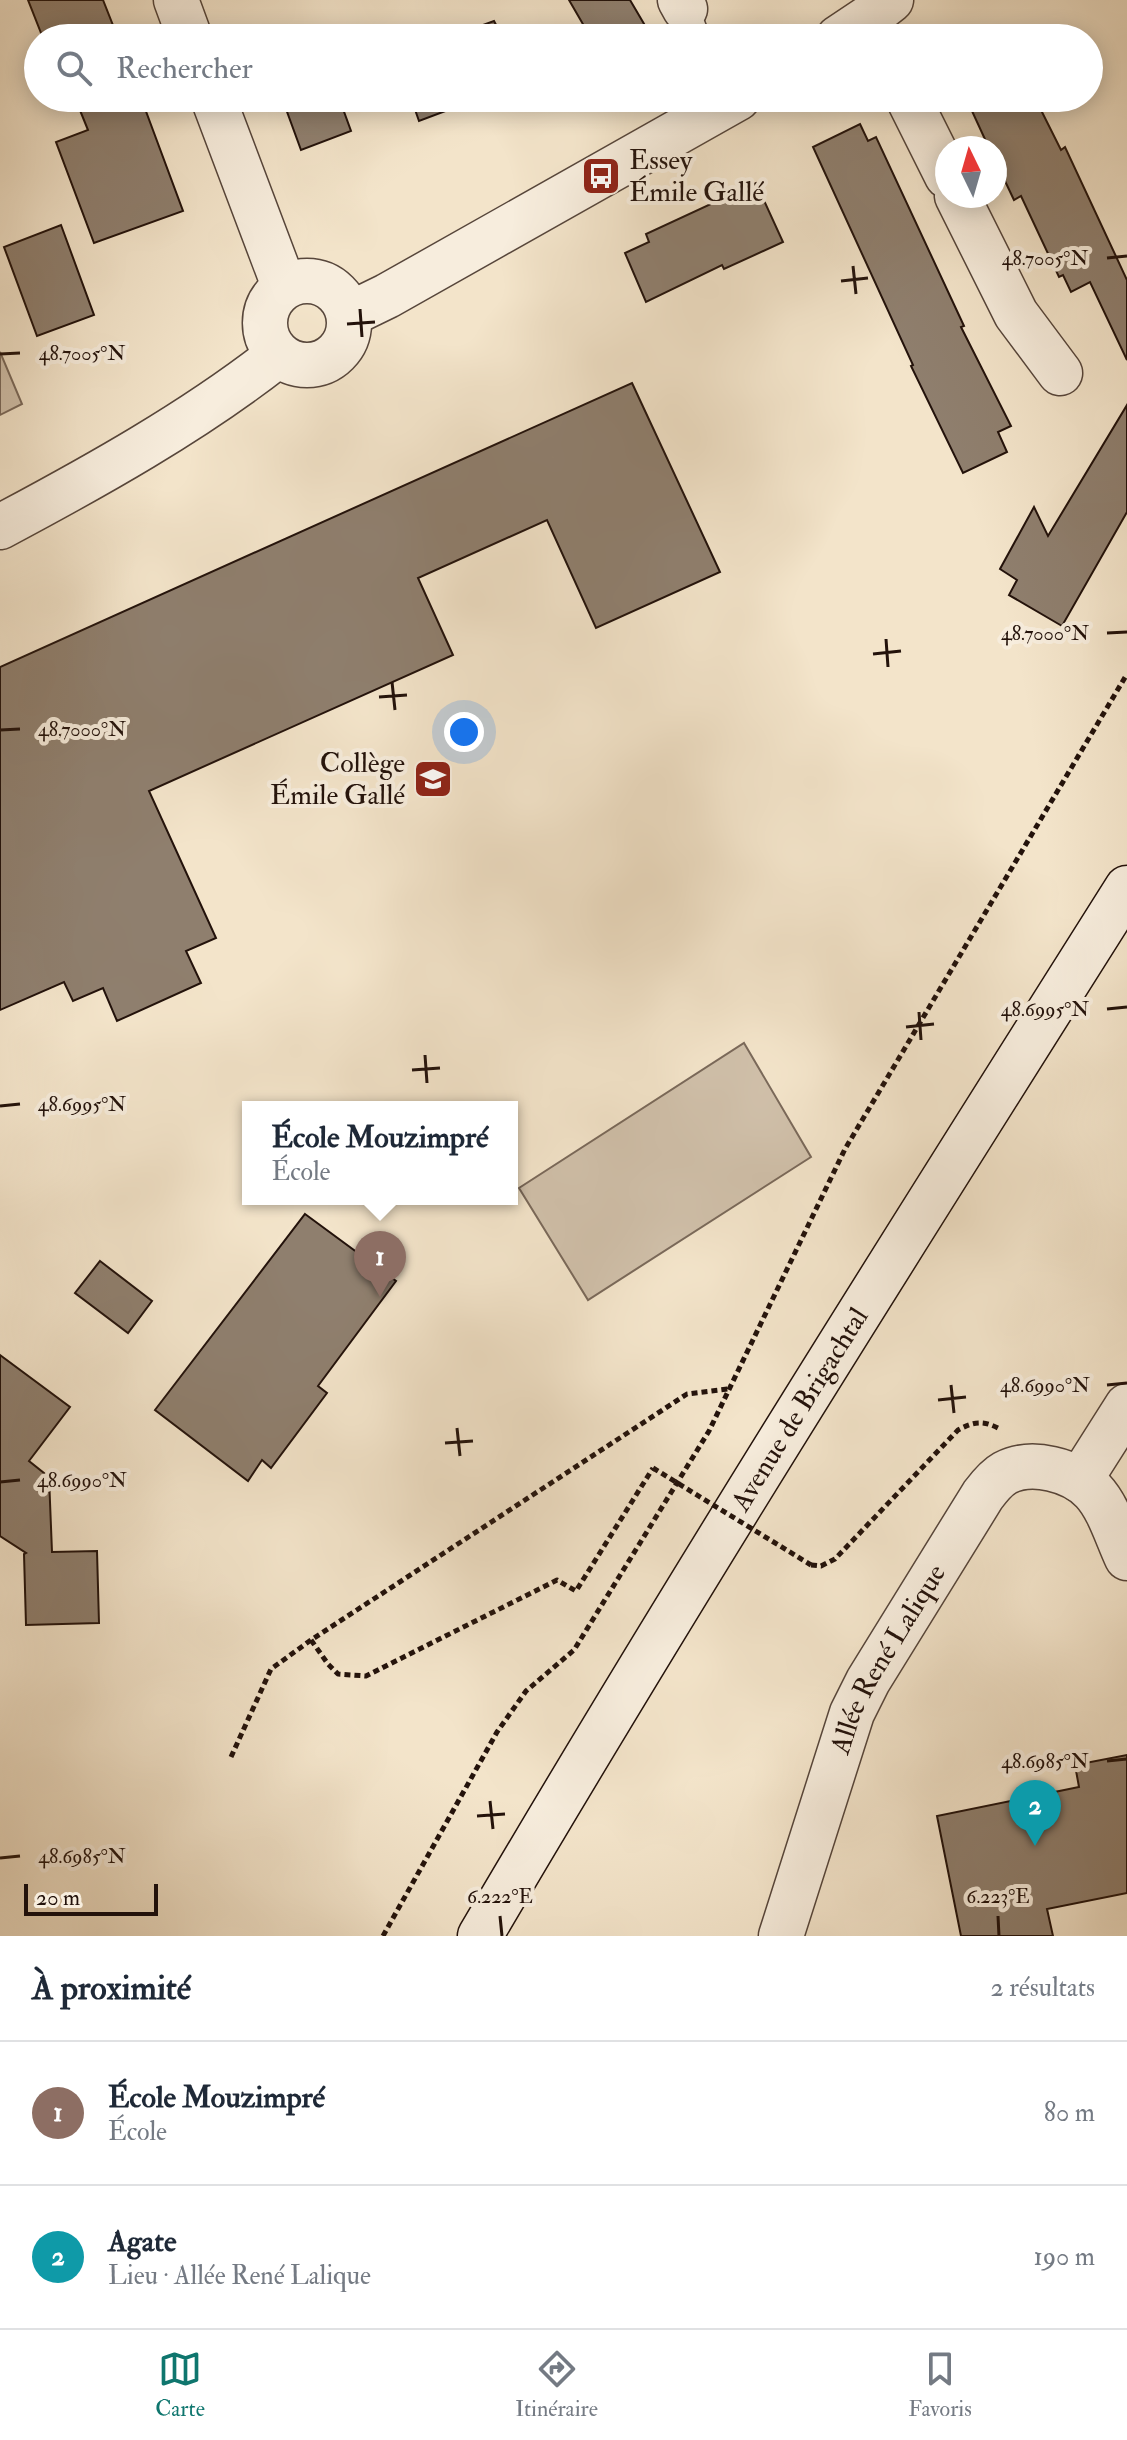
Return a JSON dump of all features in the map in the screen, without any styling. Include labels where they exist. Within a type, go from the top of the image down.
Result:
[{"type":"street","points":[[176,0],[185,24]]},
{"type":"street","points":[[218,112],[284,286]]},
{"type":"street","points":[[350,314],[708,112]]},
{"type":"street","points":[[915,112],[935,152]]},
{"type":"street","points":[[963,208],[1016,314],[1060,373]]},
{"type":"street","points":[[309,280],[333,288],[350,314],[349,337],[331,360],[303,367],[277,356],[264,333],[267,306],[284,286],[309,280]]},
{"type":"street","points":[[0,527],[124,459],[277,356]]},
{"type":"street","name":"Avenue de Brigachtal","points":[[480,1936],[815,1384],[1127,888]]},
{"type":"street","points":[[1080,1480],[1127,1406]]},
{"type":"street","points":[[1025,1467],[1052,1469],[1080,1480],[1094,1492],[1127,1558]]},
{"type":"street","name":"Allée René Lalique","points":[[781,1936],[852,1713],[868,1681],[983,1495],[1006,1473],[1025,1467]]},
{"type":"path","points":[[383,1936],[497,1732],[526,1691],[574,1650],[709,1431],[845,1149],[1127,674]]},
{"type":"path","points":[[231,1757],[271,1669],[687,1394],[728,1389]]},
{"type":"path","points":[[311,1640],[338,1674],[366,1676],[557,1580],[576,1591],[653,1468],[811,1565],[821,1566],[835,1559],[958,1430],[971,1423],[985,1421],[999,1428],[1025,1467]]},
{"type":"shaded area","points":[[0,352],[22,404],[0,415]]},
{"type":"shaded area","points":[[744,1043],[811,1157],[588,1300],[519,1188]]},
{"type":"building","points":[[28,0],[103,0],[112,24],[37,24]]},
{"type":"building","points":[[569,0],[630,0],[644,24],[583,24]]},
{"type":"building","points":[[81,112],[146,112],[183,211],[94,243],[56,142],[88,130]]},
{"type":"building","points":[[287,112],[344,112],[351,131],[301,150]]},
{"type":"building","points":[[416,112],[443,112],[419,121]]},
{"type":"building","points":[[972,112],[1042,112],[1061,150],[1065,147],[1127,280],[1127,360],[1090,282],[1071,292],[1063,275],[1059,277],[1021,196],[1014,200],[1007,185],[1007,136],[983,136]]},
{"type":"building","points":[[860,124],[868,141],[876,137],[964,326],[961,327],[1011,426],[998,432],[1007,452],[963,473],[911,366],[813,147]]},
{"type":"building","points":[[756,183],[783,242],[724,269],[722,265],[646,302],[625,253],[649,242],[646,234]]},
{"type":"building","points":[[61,225],[94,315],[37,336],[4,247]]},
{"type":"building","points":[[632,383],[720,572],[596,628],[547,520],[418,578],[453,655],[149,791],[216,938],[186,951],[201,983],[117,1021],[103,988],[73,1001],[64,982],[0,1010],[0,667]]},
{"type":"building","points":[[1127,405],[1127,512],[1062,626],[1009,595],[1017,580],[1000,569],[1034,507],[1048,536]]},
{"type":"building","points":[[305,1214],[396,1281],[318,1386],[327,1393],[271,1468],[262,1460],[248,1481],[155,1410]]},
{"type":"building","points":[[100,1261],[152,1301],[128,1333],[75,1293]]},
{"type":"building","points":[[0,1355],[70,1407],[29,1461],[49,1477],[52,1552],[97,1551],[99,1623],[26,1625],[26,1553],[0,1536]]},
{"type":"building","points":[[1127,1755],[1127,1893],[1047,1909],[1053,1936],[961,1936],[937,1816],[1079,1787],[1075,1765]]},
{"type":"place","name":"Essey Émile Gallé","points":[[601,176]]},
{"type":"place","name":"Collège Émile Gallé","points":[[433,779]]},
{"type":"place","name":"École Mouzimpré","points":[[380,1297]]},
{"type":"place","name":"Agate","points":[[1035,1846]]}]
